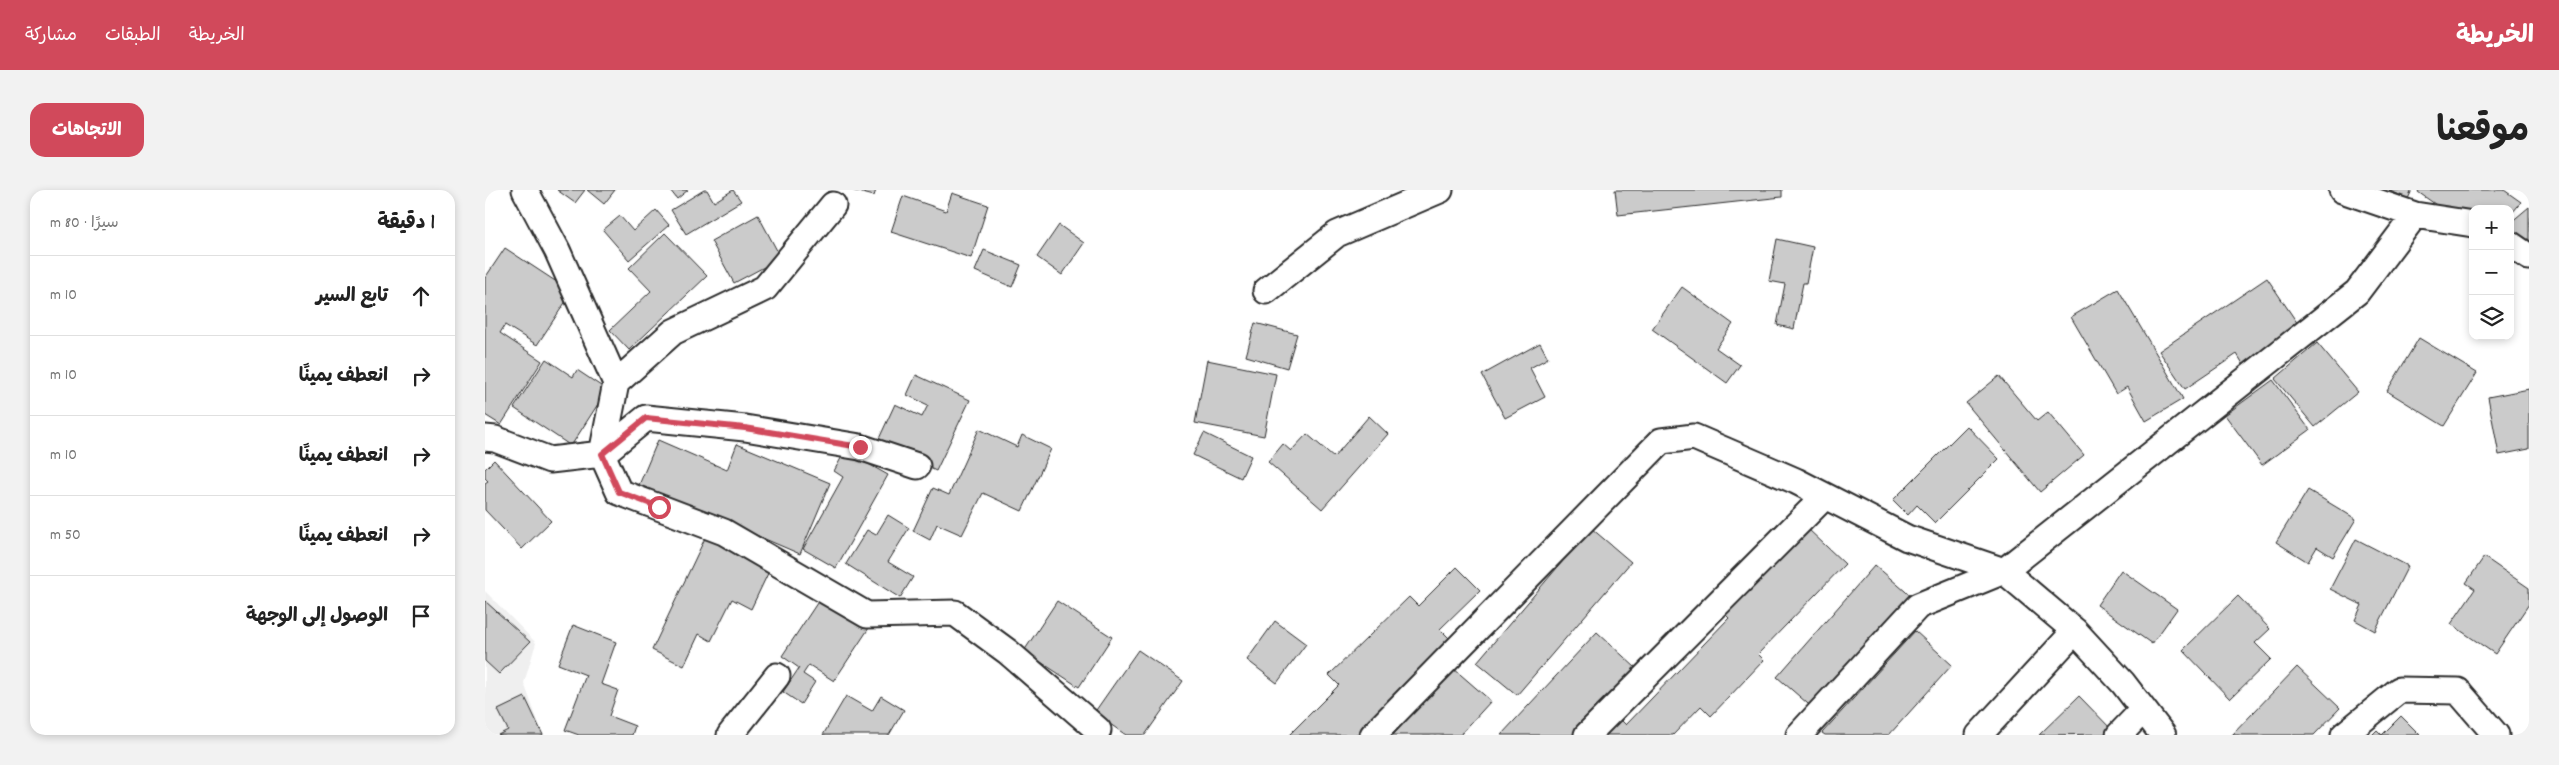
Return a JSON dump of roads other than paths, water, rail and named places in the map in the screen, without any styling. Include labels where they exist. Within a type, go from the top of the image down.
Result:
[{"type":"street","points":[[525,190],[557,250],[616,383],[602,454],[619,492],[724,532],[867,614],[955,613],[1008,652],[1098,730]]},
{"type":"street","points":[[2341,190],[2415,215],[2469,223]]},
{"type":"street","points":[[1266,291],[1337,234],[1435,191]]},
{"type":"street","points":[[616,383],[673,332],[765,288],[833,205]]},
{"type":"street","points":[[1799,735],[1918,606],[2004,571],[2357,292],[2415,215]]},
{"type":"street","points":[[2514,247],[2529,257]]},
{"type":"street","points":[[485,438],[495,439],[550,460],[602,454],[646,418],[745,428],[860,447],[917,466]]},
{"type":"street","points":[[1373,735],[1661,441],[1694,437],[1825,496],[1907,538],[2004,571],[2075,631],[2123,682],[2163,735]]},
{"type":"street","points":[[1587,735],[1825,496]]},
{"type":"street","points":[[1979,735],[2075,631]]},
{"type":"street","points":[[730,735],[777,676]]},
{"type":"street","points":[[2344,735],[2399,690],[2458,691],[2496,735]]},
{"type":"street","points":[[2119,735],[2143,710]]}]
